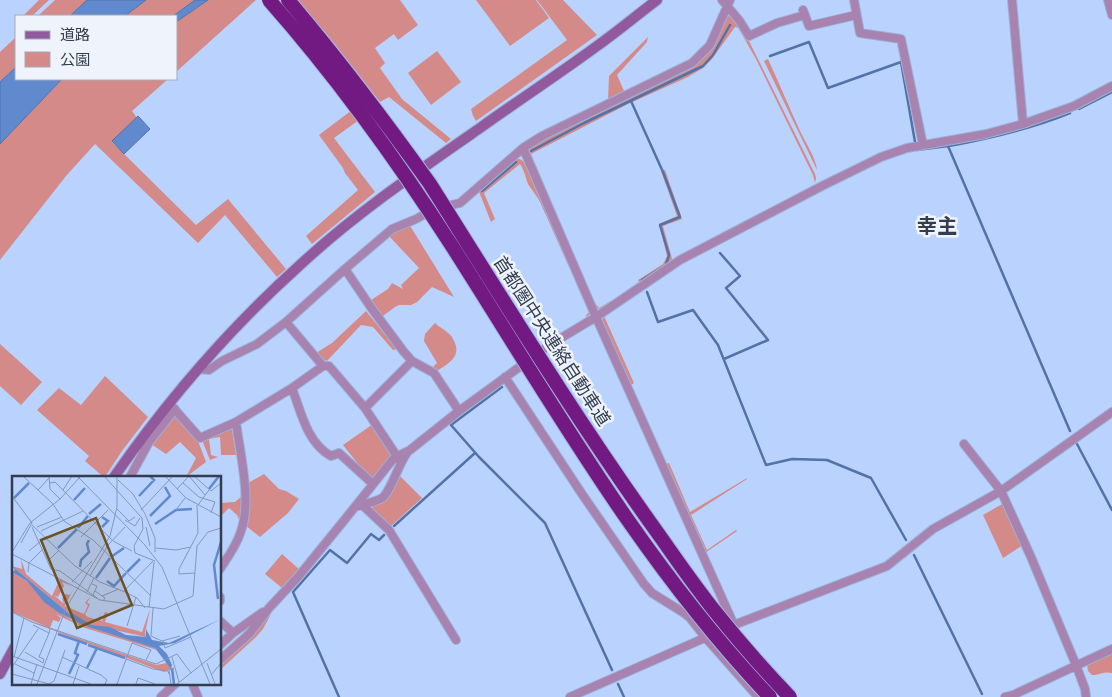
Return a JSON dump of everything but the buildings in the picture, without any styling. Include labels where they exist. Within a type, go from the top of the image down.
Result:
[{"type":"highway","name":"首都圏中央連絡自動車道","points":[[269,0],[318,58],[357,109],[418,195],[462,261],[579,447],[655,559],[708,627],[770,697]]},
{"type":"highway","name":"首都圏中央連絡自動車道","points":[[288,0],[339,60],[430,184],[587,431],[688,577],[744,647],[790,697]]},
{"type":"street","points":[[131,476],[149,442],[198,369],[260,303],[299,265],[360,214],[597,46],[657,0]]},
{"type":"street","points":[[722,0],[729,4],[749,36],[804,12],[809,26],[856,16]]},
{"type":"street","points":[[854,0],[860,33],[902,39],[923,145]]},
{"type":"street","points":[[1012,0],[1023,124]]},
{"type":"street","points":[[1108,0],[1112,15]]},
{"type":"street","points":[[198,369],[209,370],[222,361],[257,344],[286,322],[392,228],[416,219],[434,209],[460,202],[523,148],[542,136],[692,63],[710,46],[729,4]]},
{"type":"street","points":[[221,659],[249,634],[269,608],[361,503],[373,484],[410,450],[459,411],[551,344],[596,317],[680,260],[822,186],[895,151],[986,134],[1023,124],[1074,106],[1112,86]]},
{"type":"street","points":[[523,148],[596,317],[734,625]]},
{"type":"street","points":[[345,269],[404,352],[412,361],[434,372],[459,411]]},
{"type":"street","points":[[286,322],[323,366],[328,366],[365,408],[399,460]]},
{"type":"street","points":[[365,408],[412,361]]},
{"type":"street","points":[[172,406],[200,438],[236,422],[292,388],[323,366]]},
{"type":"street","points":[[505,377],[644,584],[652,593],[684,613],[758,697]]},
{"type":"street","points":[[292,388],[308,432],[316,443],[325,453],[331,456],[339,453],[373,484]]},
{"type":"street","points":[[115,476],[172,406]]},
{"type":"street","points":[[570,697],[734,625],[887,566],[934,528],[1001,491],[1112,412]]},
{"type":"street","points":[[221,567],[236,544],[245,516],[244,479],[236,422]]},
{"type":"street","points":[[964,444],[1001,491],[1076,665],[1086,697]]},
{"type":"street","points":[[361,503],[369,503],[384,496],[399,460]]},
{"type":"street","points":[[361,503],[389,530],[456,640]]},
{"type":"street","points":[[221,644],[233,633],[269,608]]},
{"type":"street","points":[[221,622],[233,633]]},
{"type":"street","points":[[1005,697],[1112,649]]},
{"type":"street","points":[[0,674],[12,652]]},
{"type":"street","points":[[161,697],[175,684]]},
{"type":"street","points":[[192,684],[198,697]]},
{"type":"green space","points":[[39,0],[49,0],[33,15],[24,15]]},
{"type":"green space","points":[[55,0],[87,0],[71,15],[39,15]]},
{"type":"green space","points":[[146,0],[195,0],[174,15],[126,15]]},
{"type":"green space","points":[[208,0],[256,0],[178,70],[178,21]]},
{"type":"green space","points":[[298,0],[400,0],[418,25],[398,40],[394,34],[375,48],[385,63],[380,68],[402,99],[451,139],[446,143],[389,97],[380,102]]},
{"type":"green space","points":[[476,0],[536,0],[549,18],[510,46]]},
{"type":"green space","points":[[537,0],[563,0],[597,35],[476,121],[471,109],[567,40]]},
{"type":"green space","points":[[732,16],[746,35],[815,174],[815,183],[813,175],[756,59],[739,28],[735,27],[712,59],[703,68],[531,154],[595,303],[599,308],[640,284],[601,309],[595,308],[527,149],[529,146],[693,65],[704,57],[712,47],[727,17]]},
{"type":"green space","points":[[648,37],[647,42],[617,75],[625,93],[608,101],[609,76]]},
{"type":"green space","points":[[15,38],[15,68],[0,82],[0,52]]},
{"type":"green space","points":[[437,51],[461,82],[431,105],[408,73]]},
{"type":"green space","points":[[768,59],[812,155],[817,170],[764,61]]},
{"type":"green space","points":[[61,80],[167,80],[132,111],[137,118],[112,142],[196,225],[228,199],[286,269],[277,277],[225,215],[198,243],[95,144],[66,176],[0,260],[0,144]]},
{"type":"green space","points":[[352,110],[359,120],[334,138],[375,192],[312,244],[306,236],[358,190],[319,135]]},
{"type":"green space","points":[[513,159],[520,159],[524,162],[591,312],[590,315],[585,317],[589,312],[540,202],[528,184],[520,164],[484,193],[495,219],[491,222],[478,189]]},
{"type":"green space","points":[[665,170],[682,219],[663,226],[673,262],[640,284],[638,280],[663,264],[667,256],[659,224],[677,216],[661,171]]},
{"type":"green space","points":[[409,224],[454,297],[432,287],[417,302],[411,305],[399,305],[380,318],[368,302],[388,289],[392,283],[403,289],[401,285],[419,268],[388,235]]},
{"type":"green space","points":[[366,311],[397,349],[393,350],[373,327],[361,325],[327,361],[321,359],[316,353],[332,343]]},
{"type":"green space","points":[[604,316],[634,383],[631,385],[634,395],[601,322]]},
{"type":"green space","points":[[435,323],[451,336],[456,345],[453,358],[437,371],[432,368],[437,363],[424,341],[425,334]]},
{"type":"green space","points":[[0,344],[42,382],[21,405],[0,386]]},
{"type":"green space","points":[[105,376],[148,417],[106,476],[100,474],[85,461],[89,456],[37,410],[59,388],[81,405]]},
{"type":"green space","points":[[174,415],[177,416],[198,441],[206,462],[187,476],[196,458],[180,442],[166,454],[151,444]]},
{"type":"green space","points":[[373,424],[392,455],[375,479],[371,480],[343,445]]},
{"type":"green space","points":[[230,427],[232,429],[236,455],[221,455],[220,437],[209,439],[211,455],[218,457],[210,460],[202,440]]},
{"type":"green space","points":[[669,463],[690,512],[747,478],[691,515],[707,550],[737,531],[705,553],[665,464]]},
{"type":"green space","points":[[264,474],[279,489],[299,499],[288,513],[260,537],[246,526],[248,483]]},
{"type":"green space","points":[[398,474],[422,498],[390,527],[372,510],[373,505]]},
{"type":"green space","points":[[242,496],[241,524],[237,515],[229,508],[221,516],[221,503],[235,502]]},
{"type":"green space","points":[[1004,503],[1023,545],[1003,558],[983,515]]},
{"type":"green space","points":[[282,554],[300,570],[282,588],[265,574]]},
{"type":"green space","points":[[271,614],[256,637],[221,669],[221,663],[249,638]]},
{"type":"green space","points":[[1112,653],[1112,673],[1092,675],[1088,671],[1087,664]]},
{"type":"water","points":[[87,0],[146,0],[126,15],[71,15]]},
{"type":"water","points":[[195,0],[208,0],[178,21],[178,15],[174,15]]},
{"type":"water","points":[[15,68],[15,80],[61,80],[0,144],[0,82]]},
{"type":"water","points":[[138,116],[150,129],[124,154],[112,141]]},
{"type":"waterway","points":[[531,151],[584,123],[703,66],[713,55],[730,25]]},
{"type":"waterway","points":[[770,56],[809,42],[828,88],[901,62],[915,142]]},
{"type":"waterway","points":[[1079,109],[1112,92]]},
{"type":"waterway","points":[[631,101],[663,172],[680,217],[660,225],[669,255],[666,265],[642,280]]},
{"type":"waterway","points":[[949,146],[1010,133],[1070,113]]},
{"type":"waterway","points":[[917,150],[948,146],[1070,431]]},
{"type":"waterway","points":[[482,191],[516,162]]},
{"type":"waterway","points":[[720,253],[740,276],[726,288],[768,340],[724,359]]},
{"type":"waterway","points":[[647,292],[658,322],[693,310],[718,345],[766,465],[792,459],[827,460],[871,478],[906,540]]},
{"type":"waterway","points":[[502,387],[451,425],[479,457],[545,523],[612,670]]},
{"type":"waterway","points":[[1077,444],[1112,510]]},
{"type":"waterway","points":[[394,526],[475,453]]},
{"type":"waterway","points":[[339,697],[293,592],[330,550],[347,563],[371,534],[379,540],[384,535]]},
{"type":"waterway","points":[[914,555],[982,694]]},
{"type":"waterway","points":[[618,684],[624,697]]},
{"type":"district","name":"幸主","points":[[937,226]]}]
